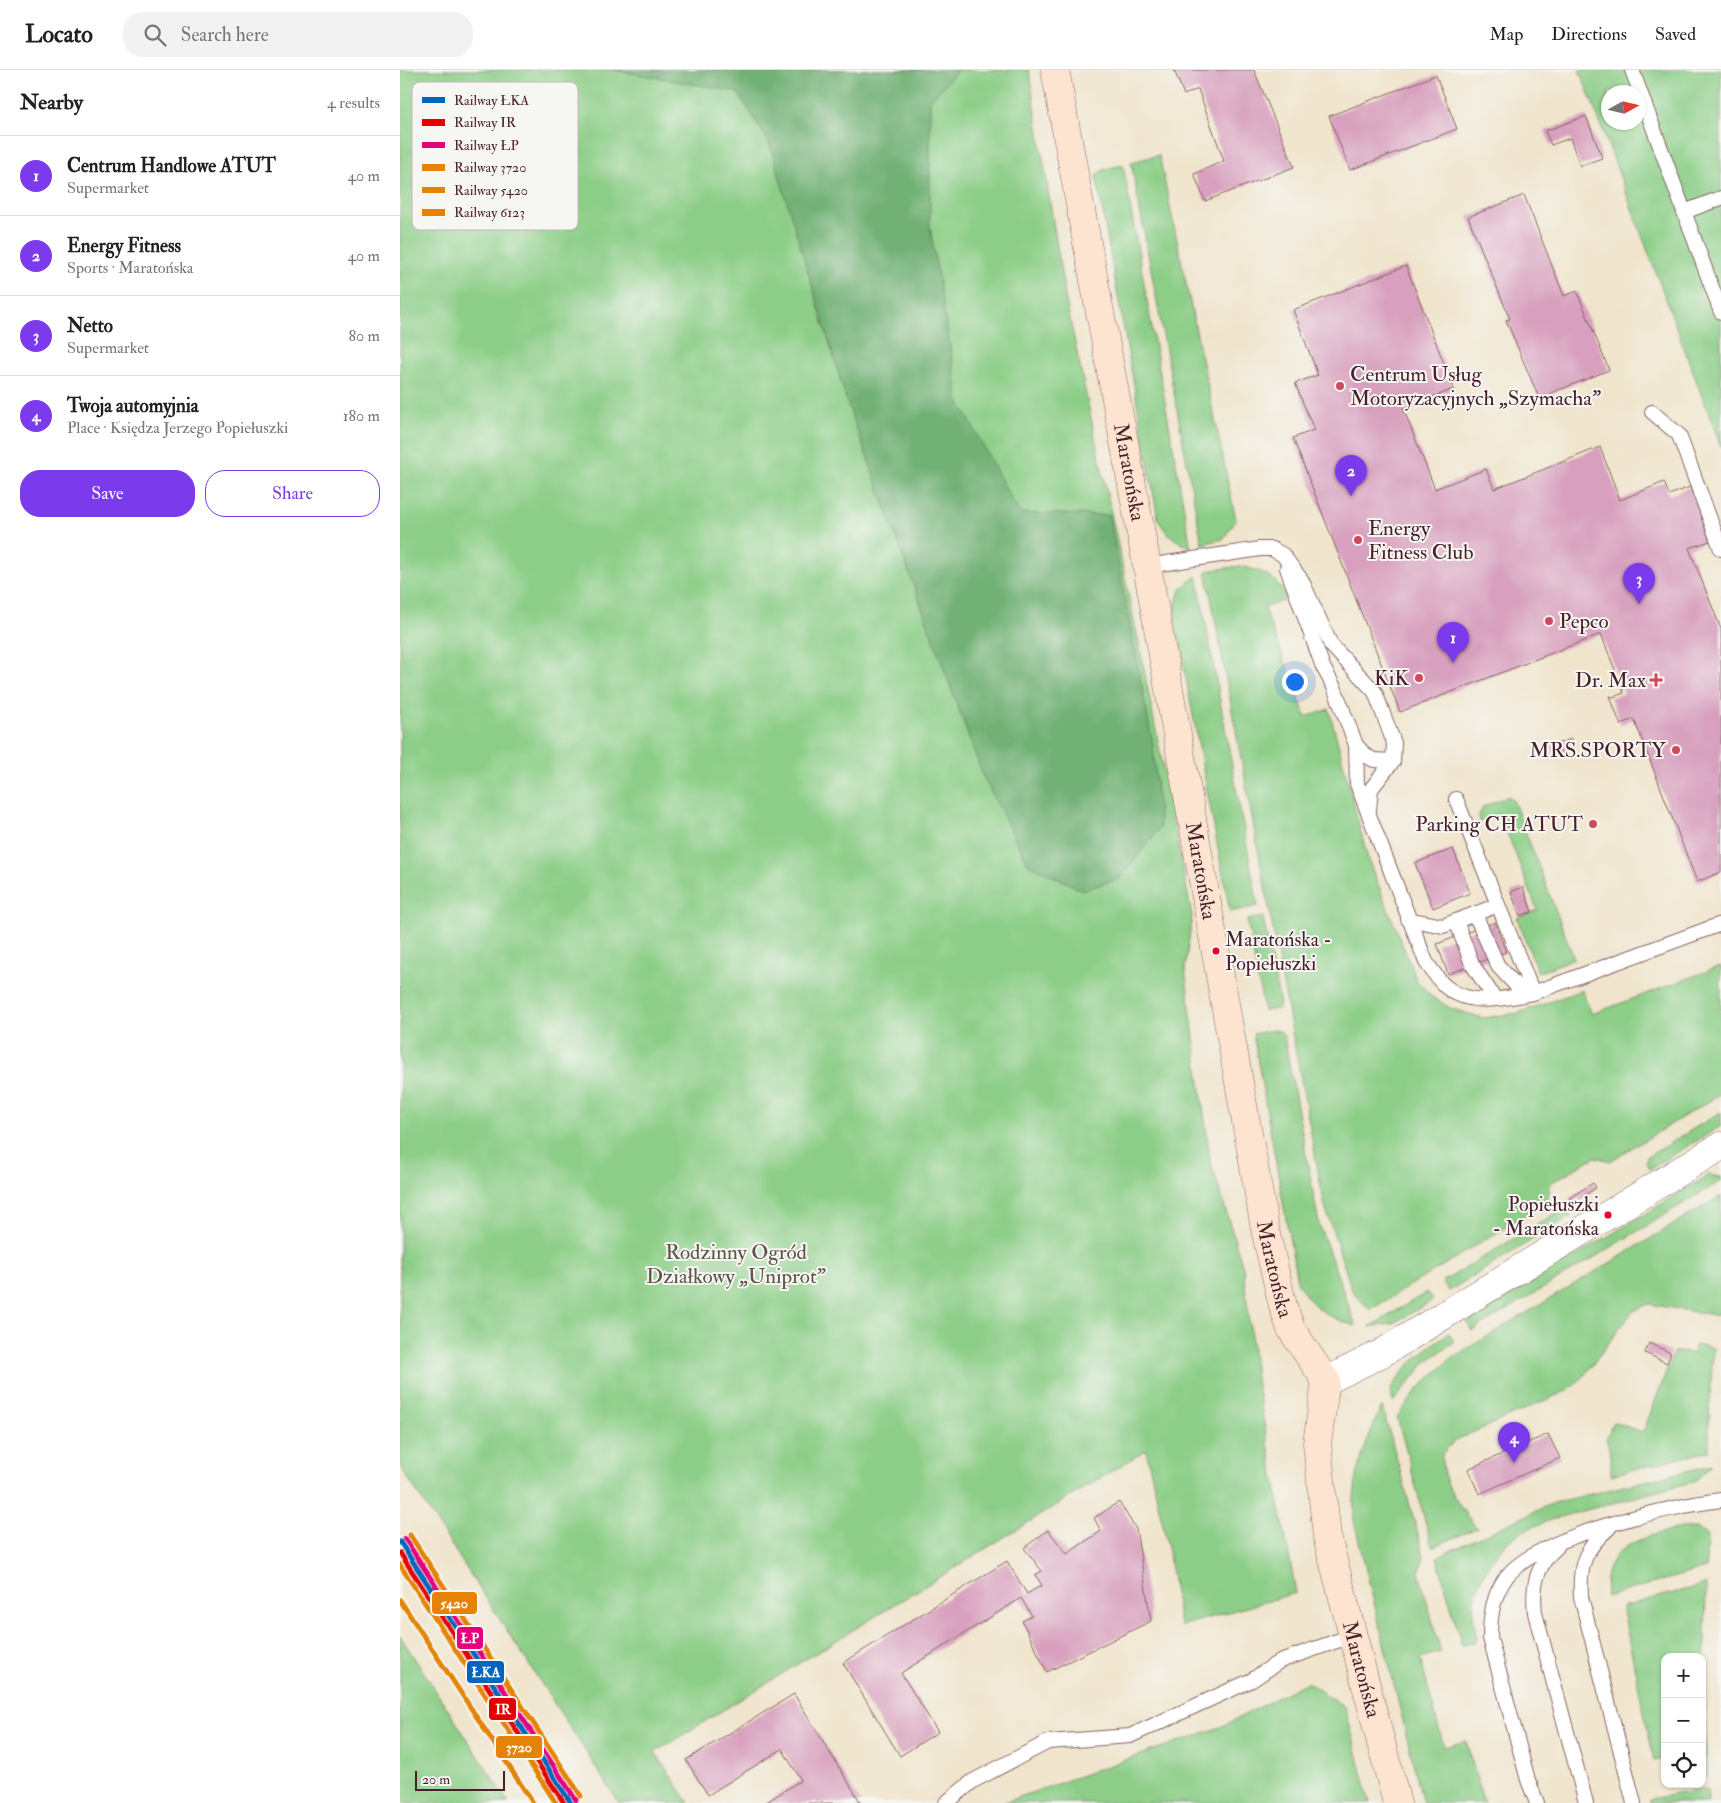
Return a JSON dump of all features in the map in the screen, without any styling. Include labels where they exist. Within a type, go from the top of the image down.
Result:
[{"type":"main road","name":"Maratońska","points":[[1055,70],[1147,566],[1266,1234],[1283,1306],[1291,1329],[1326,1381],[1317,1443],[1327,1537],[1397,1803]]},
{"type":"street","points":[[1326,1381],[1382,1354],[1721,1146]]},
{"type":"lane","points":[[1632,70],[1721,312]]},
{"type":"lane","points":[[1684,212],[1721,198]]},
{"type":"lane","points":[[1652,412],[1678,435],[1721,549]]},
{"type":"lane","points":[[1147,566],[1260,549],[1272,549],[1283,555],[1302,581],[1331,645],[1375,692],[1394,743],[1393,761],[1371,789],[1368,810]]},
{"type":"lane","points":[[1283,555],[1323,667],[1334,687],[1356,745],[1357,784],[1426,962],[1446,987],[1470,1000],[1495,999],[1528,994],[1721,924]]},
{"type":"lane","points":[[1356,745],[1366,756],[1374,760],[1393,761]]},
{"type":"lane","points":[[1456,799],[1498,905],[1528,994]]},
{"type":"lane","points":[[1408,919],[1443,926],[1498,905]]},
{"type":"lane","points":[[1475,914],[1498,966],[1528,994]]},
{"type":"lane","points":[[1456,921],[1472,964],[1495,999]]},
{"type":"lane","points":[[1537,1803],[1528,1780],[1490,1638],[1490,1618],[1496,1596],[1508,1576],[1526,1558],[1567,1538],[1686,1506],[1721,1500]]},
{"type":"lane","points":[[1614,1524],[1597,1538],[1584,1558],[1580,1575],[1581,1597],[1634,1803]]},
{"type":"lane","points":[[1567,1538],[1546,1556],[1537,1573],[1533,1594],[1535,1613],[1586,1803]]},
{"type":"lane","points":[[946,1803],[972,1781],[1048,1742],[1130,1736],[1252,1680],[1280,1661],[1354,1635]]},
{"type":"green space","name":"Rodzinny Ogród Działkowy „Uniprot”","points":[[400,70],[1029,70],[1065,296],[1138,639],[1192,916],[1185,969],[1210,1159],[1243,1267],[1257,1385],[1296,1593],[1180,1626],[1168,1548],[1146,1450],[655,1752],[689,1803],[619,1803],[400,1466]]},
{"type":"green space","points":[[614,70],[958,70],[930,101],[930,227],[959,401],[1019,513],[1109,515],[1153,744],[1160,828],[1119,879],[1082,890],[1028,864],[983,776],[847,402],[769,142],[737,92]]},
{"type":"green space","points":[[1579,70],[1721,70],[1721,447],[1603,130],[1646,130],[1646,85],[1601,85],[1601,126]]},
{"type":"green space","points":[[1159,155],[1236,520],[1223,539],[1202,544],[1131,162]]},
{"type":"green space","points":[[1123,165],[1191,548],[1171,536],[1158,519],[1096,175],[1105,169]]},
{"type":"green space","points":[[1240,566],[1257,570],[1269,576],[1288,599],[1264,608],[1306,717],[1329,709],[1368,859],[1417,981],[1432,997],[1452,1009],[1483,1018],[1518,1013],[1582,990],[1592,1014],[1721,966],[1721,1094],[1610,1161],[1595,1157],[1551,1183],[1547,1202],[1370,1310],[1352,1291],[1324,1203],[1206,571]]},
{"type":"green space","points":[[1197,576],[1258,906],[1230,912],[1175,620],[1179,594],[1186,584]]},
{"type":"green space","points":[[1510,797],[1514,802],[1574,958],[1538,973],[1517,918],[1537,910],[1500,814],[1480,822],[1479,815],[1483,807]]},
{"type":"green space","points":[[1263,917],[1280,1004],[1277,1009],[1264,1011],[1247,920]]},
{"type":"green space","points":[[1273,1030],[1280,1031],[1284,1036],[1319,1224],[1356,1326],[1338,1320],[1321,1310],[1307,1297],[1297,1281],[1253,1034]]},
{"type":"green space","points":[[1721,1112],[1721,1126],[1650,1169],[1646,1162],[1647,1157]]},
{"type":"green space","points":[[1709,1175],[1721,1177],[1721,1181],[1472,1331],[1467,1322]]},
{"type":"green space","points":[[1721,1196],[1721,1313],[1714,1315],[1648,1304],[1632,1312],[1580,1381],[1566,1391],[1456,1440],[1442,1454],[1444,1474],[1452,1494],[1477,1528],[1432,1547],[1397,1417],[1420,1387],[1453,1357]]},
{"type":"green space","points":[[1563,1209],[1568,1210],[1571,1216],[1449,1291],[1442,1282]]},
{"type":"green space","points":[[1427,1292],[1432,1301],[1392,1324],[1370,1327]]},
{"type":"green space","points":[[1449,1333],[1454,1342],[1426,1362],[1393,1402],[1390,1390],[1409,1365],[1424,1351]]},
{"type":"green space","points":[[1695,1345],[1713,1348],[1709,1451],[1611,1475],[1611,1455],[1606,1439],[1613,1422],[1643,1432],[1674,1352],[1694,1353]]},
{"type":"green space","points":[[1382,1406],[1424,1556],[1419,1573],[1441,1652],[1420,1658],[1444,1747],[1466,1741],[1484,1803],[1423,1803],[1354,1521],[1355,1491],[1360,1462]]},
{"type":"green space","points":[[1712,1465],[1695,1481],[1553,1519],[1523,1531],[1505,1544],[1490,1563],[1480,1582],[1474,1600],[1473,1618],[1477,1641],[1462,1646],[1437,1557],[1553,1503]]},
{"type":"green space","points":[[1681,1528],[1696,1528],[1707,1535],[1706,1568],[1606,1597],[1606,1580],[1609,1566],[1616,1555],[1638,1541]]},
{"type":"green space","points":[[1706,1584],[1705,1653],[1661,1653],[1661,1760],[1654,1761],[1622,1607]]},
{"type":"green space","points":[[400,1636],[509,1803],[400,1803]]},
{"type":"green space","points":[[1307,1682],[1345,1707],[1370,1803],[1002,1803],[1223,1726]]},
{"type":"green space","points":[[1707,1789],[1708,1803],[1650,1803],[1649,1799]]},
{"type":"building","points":[[1174,70],[1254,70],[1294,167],[1205,201],[1194,174],[1224,161],[1198,89],[1184,95]]},
{"type":"building","points":[[1436,75],[1457,129],[1350,170],[1329,116]]},
{"type":"building","points":[[1586,116],[1602,158],[1580,166],[1570,138],[1551,145],[1545,131]]},
{"type":"building","points":[[1524,195],[1564,296],[1577,291],[1609,370],[1539,398],[1506,320],[1510,319],[1468,217]]},
{"type":"building","points":[[1406,266],[1454,389],[1403,408],[1435,489],[1486,469],[1494,489],[1600,447],[1620,500],[1664,482],[1669,495],[1690,487],[1710,541],[1689,548],[1721,629],[1721,872],[1697,882],[1634,719],[1623,723],[1621,726],[1610,696],[1613,697],[1624,693],[1601,634],[1400,712],[1293,438],[1314,430],[1295,383],[1318,375],[1293,310]]},
{"type":"building","points":[[1571,739],[1574,748],[1555,755],[1551,746]]},
{"type":"building","points":[[1453,849],[1470,893],[1433,908],[1415,863]]},
{"type":"building","points":[[1523,887],[1532,912],[1520,916],[1511,892]]},
{"type":"building","points":[[1495,922],[1506,952],[1448,974],[1437,944]]},
{"type":"building","points":[[1593,1183],[1596,1188],[1573,1203],[1569,1198]]},
{"type":"building","points":[[1649,1343],[1671,1353],[1667,1363],[1645,1353]]},
{"type":"building","points":[[1548,1434],[1560,1458],[1479,1494],[1468,1469]]},
{"type":"building","points":[[1119,1502],[1136,1529],[1151,1621],[1047,1672],[1022,1621],[1032,1616],[1021,1598],[901,1673],[938,1732],[900,1756],[843,1663],[1007,1561],[1027,1594],[1042,1585],[1035,1575],[1042,1571],[1024,1548],[1048,1530],[1067,1554],[1101,1531],[1094,1518]]},
{"type":"building","points":[[794,1694],[861,1803],[765,1803],[801,1780],[782,1749],[708,1795],[686,1760]]},
{"type":"rail line","name":"5420","points":[[410,1535],[581,1796]]},
{"type":"rail line","name":"ŁP","points":[[405,1539],[576,1800]]},
{"type":"rail line","name":"ŁKA","points":[[400,1542],[571,1803]]},
{"type":"rail line","name":"IR","points":[[400,1553],[564,1803]]},
{"type":"rail line","name":"3720","points":[[400,1565],[556,1803]]},
{"type":"rail line","name":"6123","points":[[400,1600],[533,1803]]},
{"type":"place","name":"Centrum Usług Motoryzacyjnych „Szymacha”","points":[[1340,386]]},
{"type":"place","name":"Energy Fitness","points":[[1351,496]]},
{"type":"place","name":"Energy Fitness Club","points":[[1358,540]]},
{"type":"place","name":"Netto","points":[[1639,604]]},
{"type":"place","name":"Pepco","points":[[1549,621]]},
{"type":"place","name":"Centrum Handlowe ATUT","points":[[1453,663]]},
{"type":"place","name":"KiK","points":[[1419,678]]},
{"type":"place","name":"Dr. Max","points":[[1656,680]]},
{"type":"place","name":"MRS.SPORTY","points":[[1676,750]]},
{"type":"place","name":"Parking CH ATUT","points":[[1593,824]]},
{"type":"place","name":"Maratońska - Popiełuszki","points":[[1216,951]]},
{"type":"place","name":"Popiełuszki - Maratońska","points":[[1608,1215]]},
{"type":"place","name":"Twoja automyjnia","points":[[1514,1463]]}]
